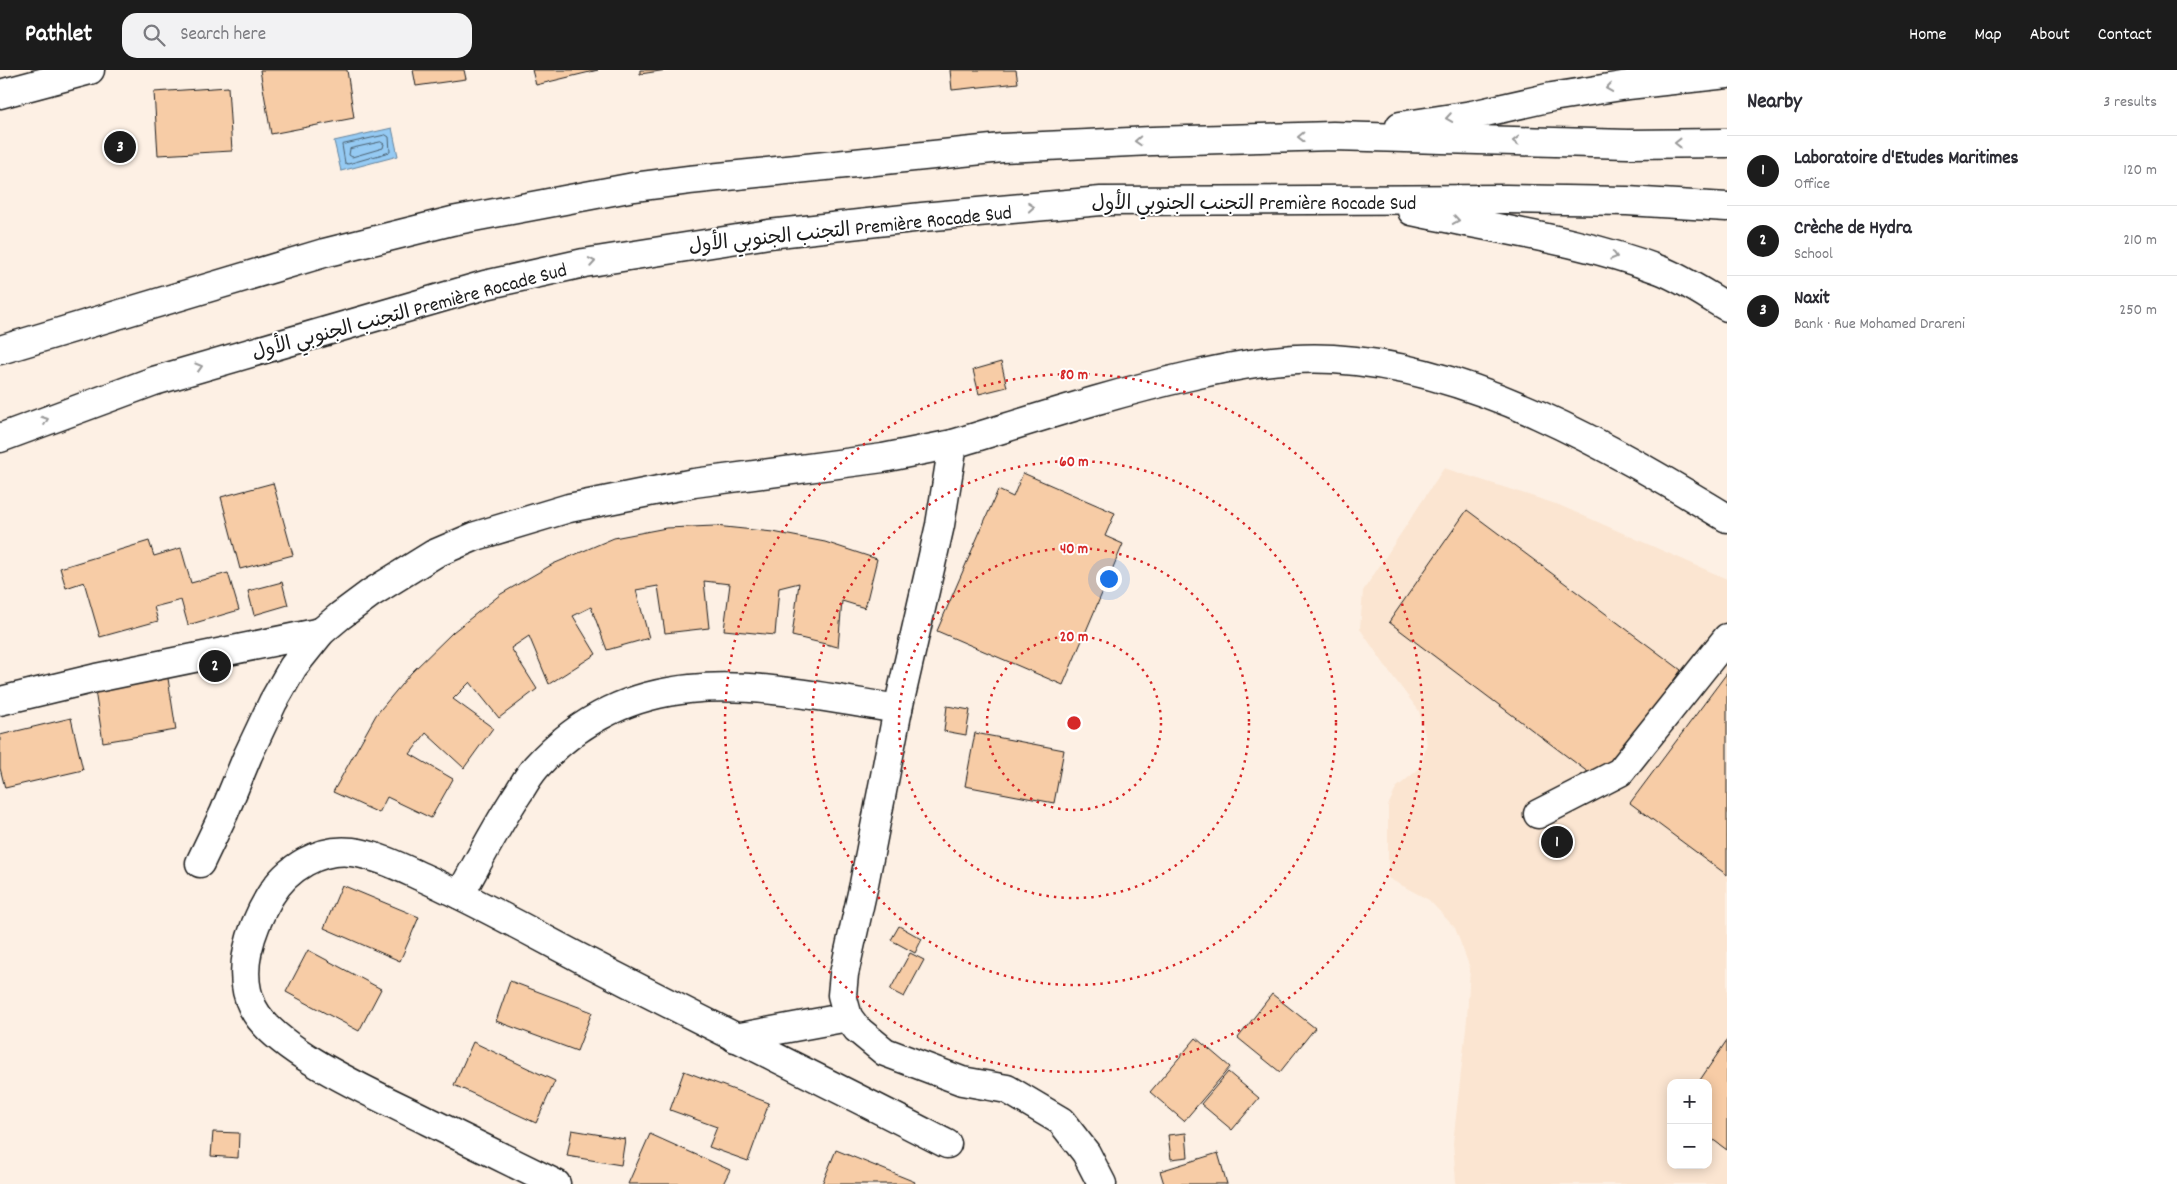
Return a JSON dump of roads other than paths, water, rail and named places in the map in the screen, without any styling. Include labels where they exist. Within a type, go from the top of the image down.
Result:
[{"type":"main road","points":[[0,94],[90,70]]},
{"type":"main road","points":[[1333,136],[1472,115],[1580,92],[1727,74]]},
{"type":"main road","points":[[0,350],[324,253],[452,221],[634,187],[1002,148],[1152,141],[1333,136],[1628,144],[1727,143]]},
{"type":"main road","points":[[1356,199],[1447,219],[1544,237],[1612,256],[1661,271],[1727,307]]},
{"type":"main road","name":"التجنب الجنوبي الأول Première Rocade Sud","points":[[0,438],[154,381],[485,285],[594,262],[769,234],[922,217],[1101,201],[1356,199],[1617,200],[1727,207]]},
{"type":"main road","points":[[200,863],[273,702],[293,667],[321,632],[371,593],[434,554],[518,521],[569,508],[694,483],[882,458],[953,444],[1115,395],[1212,371],[1259,363],[1332,358],[1376,363],[1417,372],[1470,387],[1520,406],[1644,470],[1727,518]]},
{"type":"main road","points":[[953,444],[940,525],[898,709],[864,884],[844,974],[842,995],[848,1017],[857,1029],[885,1052],[962,1080],[1007,1089],[1061,1121],[1086,1153],[1102,1184]]},
{"type":"main road","points":[[0,701],[96,678],[321,632]]},
{"type":"main road","points":[[1538,814],[1620,772],[1727,638]]},
{"type":"main road","points":[[460,895],[513,800],[535,768],[585,725],[613,709],[655,695],[685,689],[716,686],[757,687],[898,709]]},
{"type":"main road","points":[[556,1184],[336,1075],[286,1042],[254,1010],[249,995],[246,962],[250,940],[258,915],[273,891],[307,860],[332,850],[355,852],[394,865],[460,895],[735,1038],[816,1076],[947,1144]]},
{"type":"main road","points":[[735,1038],[848,1017]]},
{"type":"water","points":[[392,128],[398,156],[341,171],[334,141]]},
{"type":"place","name":"Naxit","points":[[120,147]]},
{"type":"place","name":"Crèche de Hydra","points":[[215,666]]},
{"type":"place","name":"Laboratoire d'Etudes Maritimes","points":[[1557,842]]}]
